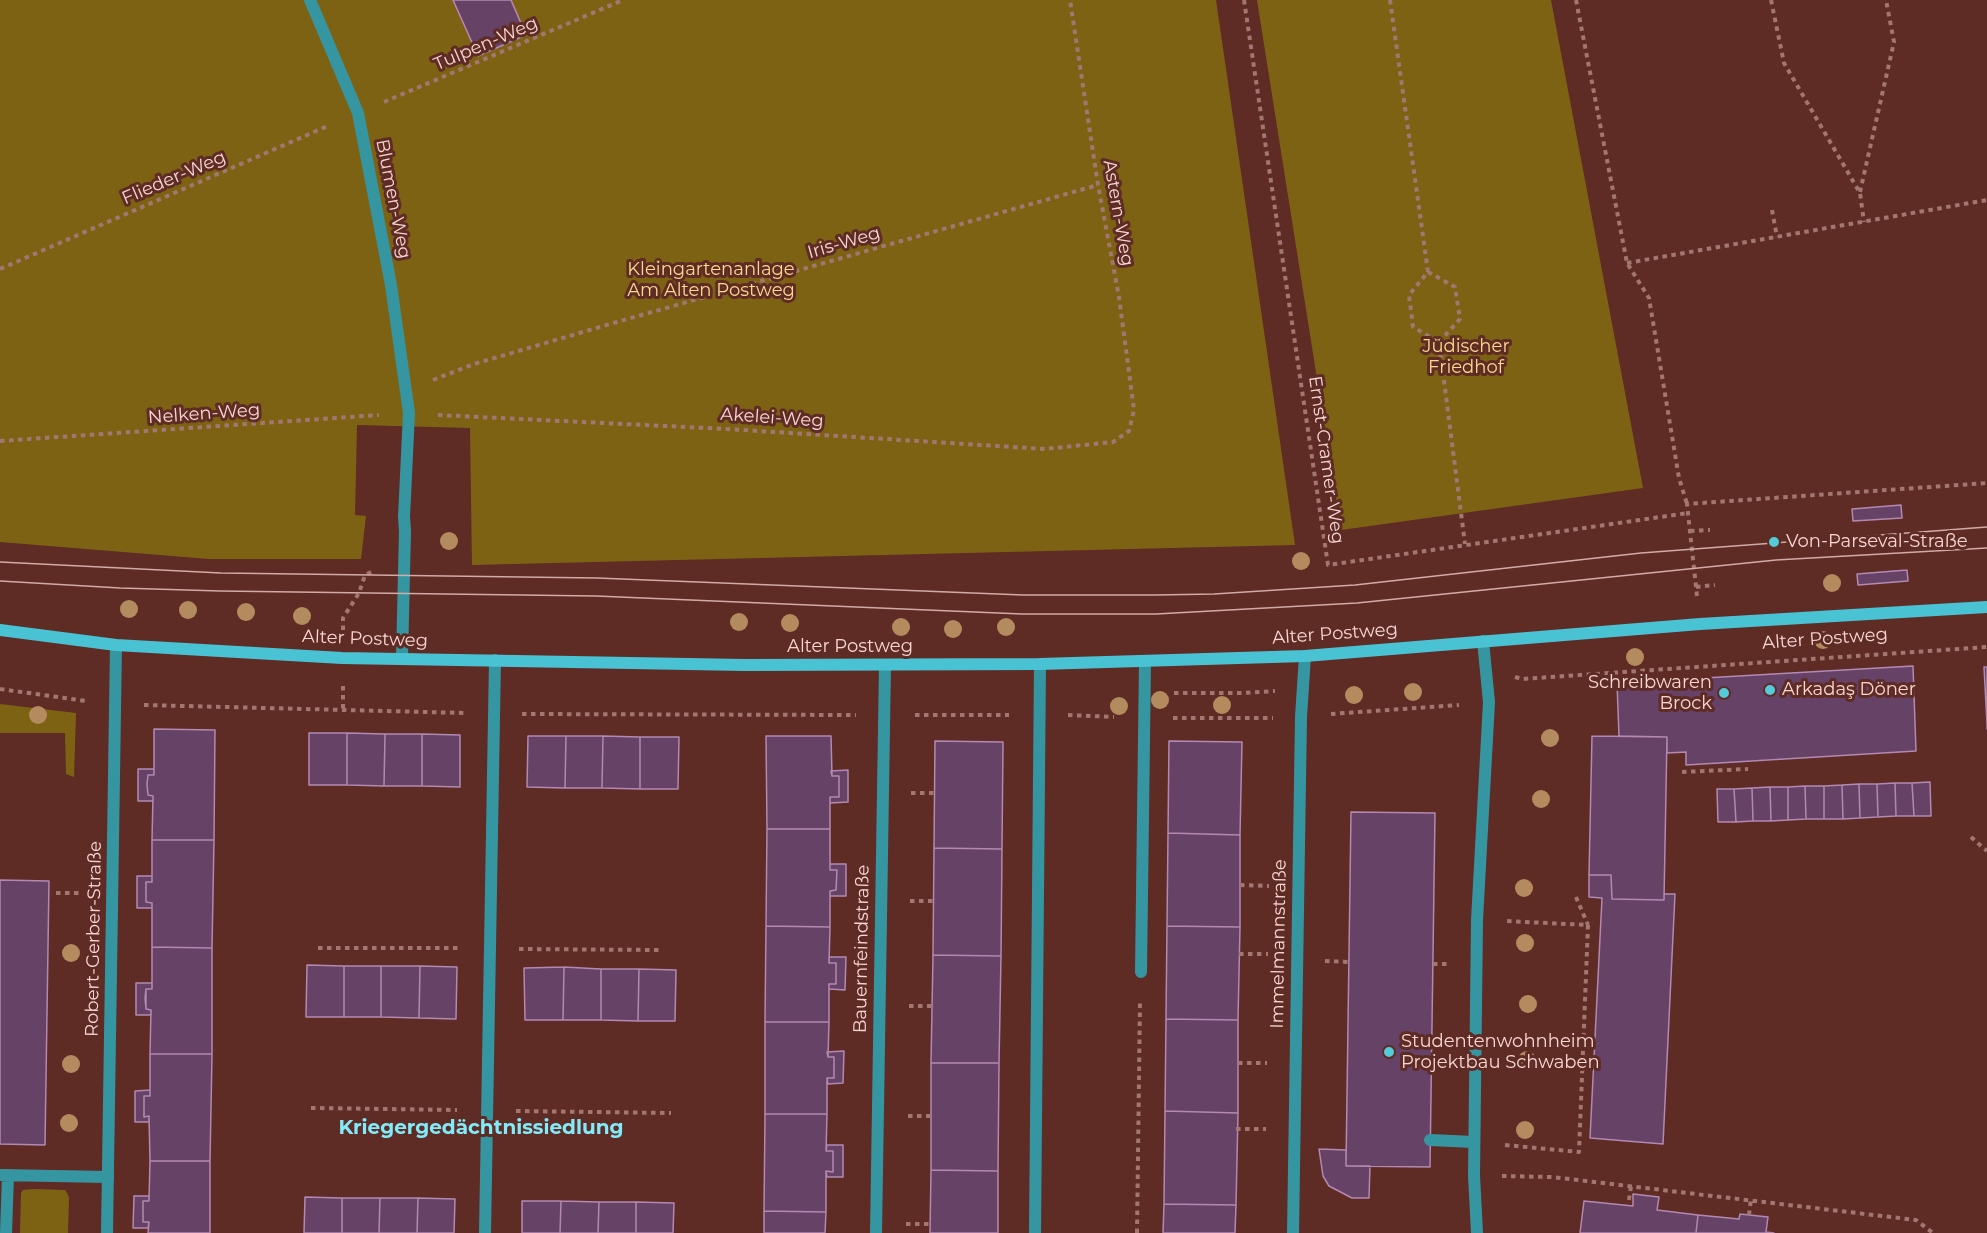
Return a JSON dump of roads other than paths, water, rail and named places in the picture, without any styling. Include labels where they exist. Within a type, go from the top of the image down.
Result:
[{"type":"street","name":"Blumen-Weg","points":[[310,0],[358,113],[391,285],[409,413],[404,517],[402,658]]},
{"type":"street","name":"Alter Postweg","points":[[0,630],[116,645],[342,658],[745,665],[1040,664],[1305,656],[1700,624],[1987,607]]},
{"type":"street","points":[[1477,1233],[1474,1142],[1477,920],[1489,702],[1483,641]]},
{"type":"street","name":"Robert-Gerber-Straße","points":[[107,1233],[116,645]]},
{"type":"street","name":"Immelmannstraße","points":[[1293,1233],[1301,717],[1305,656]]},
{"type":"street","points":[[485,1233],[495,660]]},
{"type":"street","points":[[1141,972],[1145,661]]},
{"type":"street","points":[[1035,1233],[1040,664]]},
{"type":"street","name":"Bauernfeindstraße","points":[[876,1233],[885,665]]},
{"type":"street","points":[[1430,1140],[1474,1142]]},
{"type":"street","points":[[6,1233],[4,1175],[108,1177]]},
{"type":"tram line","points":[[0,562],[221,573],[597,578],[1023,595],[1214,594],[1355,585],[1641,553],[1987,527]]},
{"type":"tram line","points":[[0,581],[220,591],[596,596],[1022,614],[1156,614],[1357,603],[1776,560],[1987,548]]},
{"type":"place","name":"Von-Parseval-Straße","points":[[1774,542]]},
{"type":"place","name":"Arkadaş Döner","points":[[1770,690]]},
{"type":"place","name":"Schreibwaren Brock","points":[[1724,693]]},
{"type":"place","name":"Studentenwohnheim Projektbau Schwaben","points":[[1389,1052]]},
{"type":"district","name":"Kriegergedächtnissiedlung","points":[[481,1128]]},
{"type":"park label","name":"Kleingartenanlage Am Alten Postweg","points":[[711,280]]},
{"type":"park label","name":"Jüdischer Friedhof","points":[[1466,357]]}]
